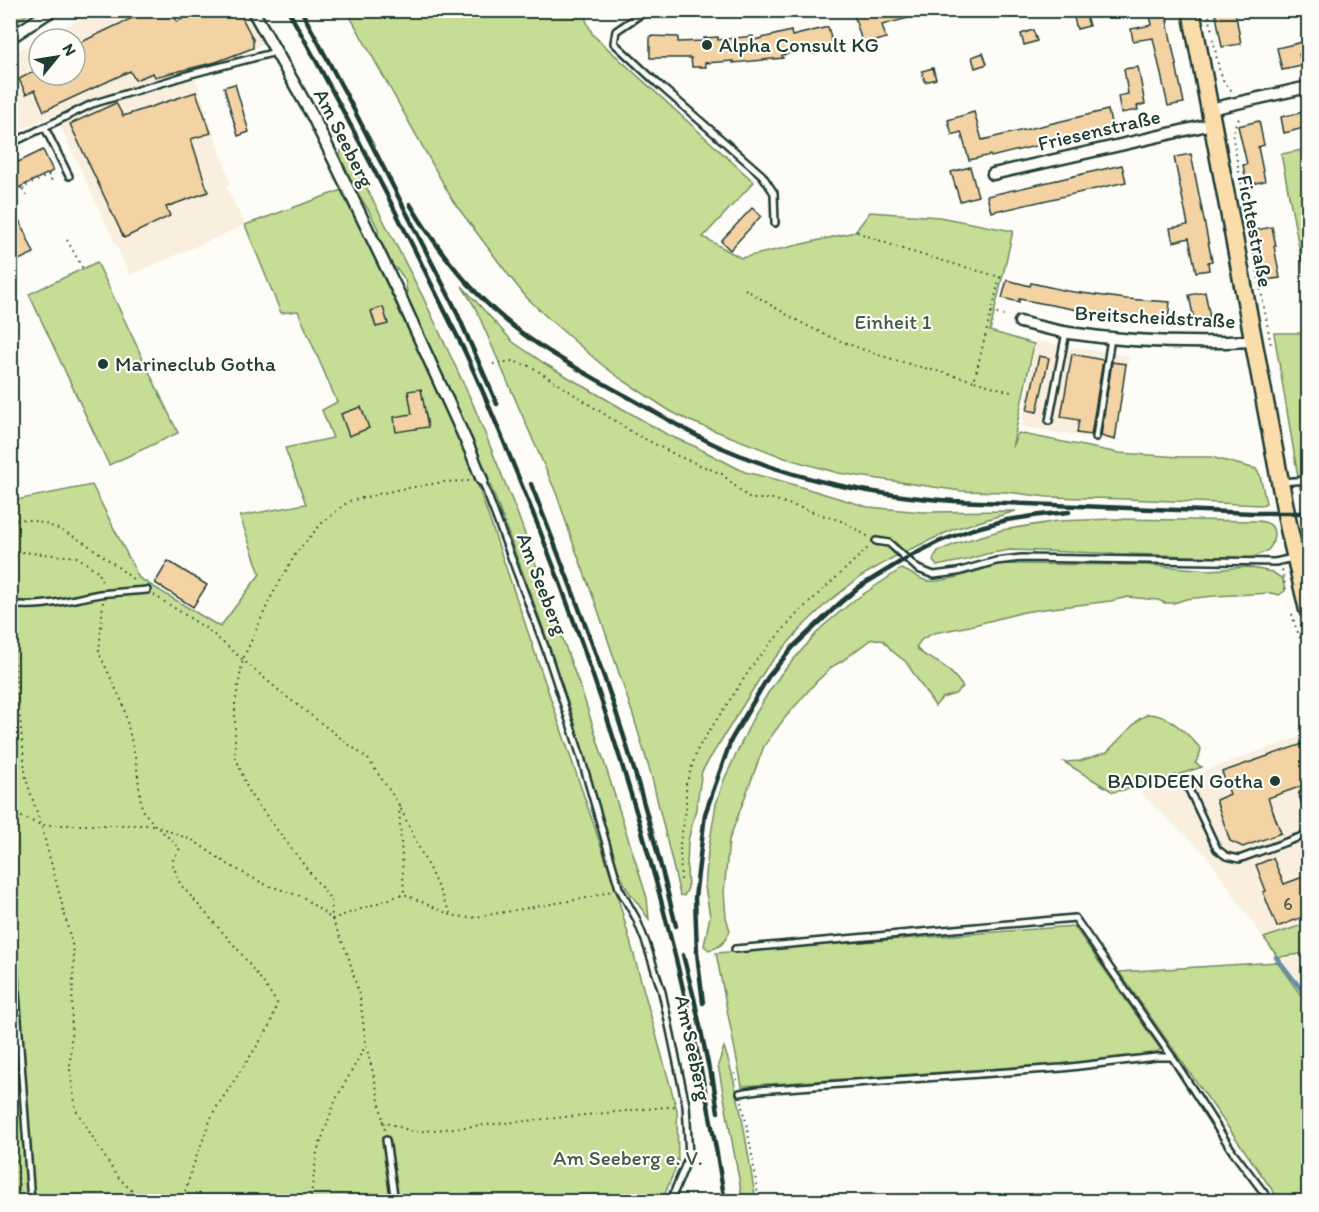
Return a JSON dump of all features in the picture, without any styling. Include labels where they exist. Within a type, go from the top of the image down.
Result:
[{"type":"main road","name":"Fichtestraße","points":[[1191,10],[1275,460],[1308,610]]},
{"type":"street","points":[[10,38],[52,10]]},
{"type":"street","name":"Am Seeberg","points":[[253,11],[313,117],[400,296],[482,480]]},
{"type":"street","name":"Friesenstraße","points":[[993,174],[1211,117],[1308,87]]},
{"type":"street","name":"Breitscheidstraße","points":[[1020,322],[1066,332],[1111,338],[1169,342],[1253,341]]},
{"type":"lane","points":[[647,10],[616,31],[614,43],[762,175],[774,193],[775,223]]},
{"type":"lane","points":[[10,144],[92,104],[191,74],[276,52]]},
{"type":"lane","points":[[45,128],[69,176]]},
{"type":"lane","points":[[1049,421],[1066,332]]},
{"type":"lane","points":[[1096,437],[1111,338]]},
{"type":"lane","name":"Am Seeberg","points":[[482,480],[545,646],[580,754],[619,888],[636,918],[662,992],[686,1105],[689,1156],[670,1202]]},
{"type":"lane","points":[[1280,483],[1308,480]]},
{"type":"lane","points":[[876,541],[889,543],[918,569],[934,575],[957,572],[996,561],[1021,558],[1275,562],[1295,558]]},
{"type":"lane","points":[[10,604],[19,606],[44,604],[103,594],[147,590]]},
{"type":"lane","points":[[1184,779],[1217,849],[1226,856],[1239,860],[1308,834]]},
{"type":"lane","points":[[1303,794],[1308,810]]},
{"type":"lane","points":[[10,908],[31,1202]]},
{"type":"lane","points":[[735,949],[1075,918],[1172,1058],[1233,1152],[1271,1202]]},
{"type":"lane","points":[[740,1093],[1062,1068],[1156,1057],[1172,1058]]},
{"type":"lane","points":[[386,1140],[395,1202]]},
{"type":"path","points":[[1208,10],[1223,80],[1233,91]]},
{"type":"path","points":[[1239,119],[1236,122],[1233,138],[1271,344]]},
{"type":"path","points":[[10,194],[49,175],[53,183]]},
{"type":"path","points":[[22,187],[26,195]]},
{"type":"path","points":[[857,232],[904,250],[1000,278],[974,381]]},
{"type":"path","points":[[67,240],[83,269]]},
{"type":"path","points":[[745,289],[788,315],[845,343],[1011,392]]},
{"type":"path","points":[[991,312],[1020,322]]},
{"type":"path","points":[[493,364],[512,361],[532,367],[635,434],[680,457],[722,474],[750,499],[773,499],[844,522],[876,541],[798,613],[756,659],[698,748],[686,784],[686,810],[680,844],[681,879]]},
{"type":"path","points":[[386,1140],[366,1045],[360,998],[348,955],[332,919],[332,900],[249,793],[235,755],[235,704],[243,659],[270,599],[296,553],[322,523],[348,501],[431,484],[482,480]]},
{"type":"path","points":[[10,520],[28,520],[65,532],[111,561],[147,590],[207,629],[283,694],[368,759],[398,803],[451,915]]},
{"type":"path","points":[[10,551],[77,557],[99,572],[103,594],[99,653],[123,704],[136,761],[142,810],[180,848],[172,862],[180,884],[240,952],[277,1003],[270,1026],[213,1113],[182,1202]]},
{"type":"path","points":[[19,606],[14,660],[26,779],[62,900],[74,952],[70,1070],[76,1110],[116,1175],[144,1202]]},
{"type":"path","points":[[398,803],[404,894]]},
{"type":"path","points":[[10,812],[41,825],[156,825],[194,841],[229,865],[264,884],[303,897],[332,919]]},
{"type":"path","points":[[332,919],[404,894],[451,915],[470,918],[592,897],[619,888]]},
{"type":"path","points":[[310,1202],[317,1152],[324,1131],[336,1099],[366,1045]]},
{"type":"path","points":[[735,1073],[759,1202]]},
{"type":"path","points":[[10,1076],[20,1202]]},
{"type":"path","points":[[382,1121],[414,1132],[686,1105]]},
{"type":"shaded area","points":[[95,11],[259,11],[276,37],[196,80],[231,184],[226,186],[245,225],[130,275],[55,115],[11,134],[10,55],[27,46],[27,87],[87,87],[87,27],[64,27]]},
{"type":"shaded area","points":[[1035,341],[1129,356],[1116,442],[1022,427]]},
{"type":"shaded area","points":[[1308,734],[1308,995],[1288,970],[1285,971],[1207,856],[1141,793]]},
{"type":"green space","points":[[11,10],[32,10],[32,11],[11,26]]},
{"type":"green space","name":"Einheit 1","points":[[347,11],[587,11],[586,20],[593,35],[754,182],[703,237],[741,258],[855,232],[870,212],[939,217],[1013,231],[990,331],[1034,344],[1012,448],[1018,433],[1119,453],[1211,457],[1256,469],[1260,475],[1266,503],[1262,505],[1047,497],[1007,492],[961,491],[838,473],[785,458],[670,411],[601,364],[527,298],[510,277],[453,201]]},
{"type":"green space","points":[[344,144],[423,297],[473,404],[518,515],[585,701],[647,898],[649,919],[627,889],[616,866],[572,714],[540,619],[484,468],[409,305],[405,280],[399,271],[386,260],[379,244],[378,229],[346,174],[340,154]]},
{"type":"green space","points":[[1308,149],[1308,294],[1281,154]]},
{"type":"green space","name":"Am Seeberg e. V.","points":[[342,190],[474,474],[615,887],[677,1110],[678,1162],[662,1201],[11,1202],[11,501],[92,485],[139,578],[220,627],[260,574],[240,516],[306,504],[285,448],[333,438],[322,410],[337,402],[298,311],[281,313],[245,225]]},
{"type":"green space","name":"Marineclub Gotha","points":[[97,262],[178,433],[109,465],[29,294]]},
{"type":"green space","points":[[462,286],[513,342],[547,365],[668,435],[745,472],[868,507],[922,512],[1016,511],[954,529],[894,557],[860,577],[828,602],[804,625],[767,667],[702,771],[688,841],[688,888],[684,896],[680,895],[652,778],[633,715],[557,495],[475,307]]},
{"type":"green space","points":[[1274,333],[1308,333],[1308,488],[1300,489]]},
{"type":"green space","points":[[1113,519],[1259,521],[1272,526],[1274,537],[1268,550],[1250,558],[1010,550],[937,566],[933,561],[938,551],[1002,530],[1058,521]]},
{"type":"green space","points":[[1000,564],[1146,565],[1210,570],[1247,567],[1272,572],[1283,579],[1285,591],[1279,595],[1271,593],[1214,596],[1186,599],[1174,603],[1128,597],[1024,612],[934,633],[922,639],[916,647],[923,654],[941,664],[955,676],[963,687],[955,694],[942,698],[935,706],[906,662],[884,641],[870,640],[833,666],[816,682],[764,746],[729,840],[724,892],[726,917],[730,931],[722,943],[709,950],[704,946],[710,916],[705,887],[716,804],[724,780],[752,720],[781,674],[822,627],[853,601],[901,569],[925,580],[934,581],[964,576]]},
{"type":"green space","points":[[1148,714],[1171,721],[1190,737],[1201,749],[1195,763],[1202,767],[1140,787],[1113,792],[1064,762],[1080,761],[1107,752],[1139,719]]},
{"type":"green space","points":[[1308,923],[1308,953],[1278,957],[1264,938]]},
{"type":"green space","points":[[1074,926],[1161,1050],[1144,1056],[1090,1062],[742,1086],[716,953]]},
{"type":"green space","points":[[1277,962],[1308,1005],[1308,1201],[1280,1201],[1119,972]]},
{"type":"green space","points":[[724,1047],[739,1104],[756,1201],[743,1201],[718,1065]]},
{"type":"building","points":[[149,10],[172,10],[177,22],[199,10],[238,10],[253,39],[253,48],[216,62],[155,77],[153,73],[135,80],[130,71],[44,111],[35,90],[26,94],[19,79],[27,75],[27,87],[87,87],[87,39]]},
{"type":"building","points":[[868,10],[922,10],[923,14],[882,25],[886,38],[863,45],[854,15]]},
{"type":"building","points":[[1149,10],[1166,10],[1184,103],[1168,106],[1153,38],[1133,41],[1131,29],[1152,25]]},
{"type":"building","points":[[1215,10],[1235,10],[1241,44],[1222,47]]},
{"type":"building","points":[[1086,15],[1089,26],[1077,29],[1074,18]]},
{"type":"building","points":[[828,27],[834,49],[814,54],[813,48],[782,55],[783,58],[705,63],[706,67],[692,67],[691,58],[650,58],[650,36],[678,37],[678,42],[704,41],[704,38],[718,37],[718,40],[753,36],[754,40],[791,31],[792,36]]},
{"type":"building","points":[[1033,30],[1037,41],[1024,45],[1021,34]]},
{"type":"building","points":[[1303,42],[1305,53],[1299,54],[1302,66],[1282,70],[1277,48]]},
{"type":"building","points":[[983,53],[987,64],[975,68],[972,57]]},
{"type":"building","points":[[1138,67],[1145,104],[1137,106],[1138,110],[1121,113],[1118,96],[1128,94],[1124,69]]},
{"type":"building","points":[[933,68],[936,79],[925,82],[922,71]]},
{"type":"building","points":[[235,84],[249,132],[238,136],[224,87]]},
{"type":"building","points":[[196,92],[211,133],[191,139],[208,192],[166,207],[170,216],[124,238],[70,124],[116,103],[123,116]]},
{"type":"building","points":[[1108,110],[1112,127],[991,157],[990,155],[969,160],[961,132],[952,135],[948,120],[974,112],[982,140]]},
{"type":"building","points":[[1308,111],[1308,127],[1284,133],[1281,117]]},
{"type":"building","points":[[1259,121],[1264,145],[1258,147],[1265,181],[1247,185],[1243,165],[1247,164],[1238,126]]},
{"type":"building","points":[[43,150],[53,171],[10,192],[10,166]]},
{"type":"building","points":[[1191,154],[1212,261],[1208,262],[1209,270],[1196,272],[1189,238],[1173,242],[1170,228],[1188,225],[1174,157]]},
{"type":"building","points":[[1122,165],[1126,182],[991,212],[987,196]]},
{"type":"building","points":[[970,167],[978,196],[960,201],[951,172]]},
{"type":"building","points":[[10,200],[34,253],[10,264]]},
{"type":"building","points":[[752,208],[761,216],[730,250],[721,241]]},
{"type":"building","points":[[1272,227],[1280,278],[1266,280],[1256,230]]},
{"type":"building","points":[[1007,280],[1030,286],[1031,283],[1067,291],[1126,299],[1170,302],[1168,320],[1083,311],[1002,298]]},
{"type":"building","points":[[1205,292],[1210,317],[1194,320],[1189,295]]},
{"type":"building","points":[[383,307],[388,324],[376,327],[371,311]]},
{"type":"building","points":[[1072,354],[1103,360],[1091,435],[1077,433],[1079,420],[1061,417]]},
{"type":"building","points":[[1039,356],[1049,358],[1037,412],[1027,410]]},
{"type":"building","points":[[1112,362],[1126,364],[1115,440],[1101,436]]},
{"type":"building","points":[[421,389],[428,427],[396,432],[394,417],[412,414],[408,391]]},
{"type":"building","points":[[361,407],[369,428],[349,436],[341,414]]},
{"type":"building","points":[[168,561],[207,585],[193,607],[155,583]]},
{"type":"building","points":[[1308,742],[1308,784],[1268,798],[1281,833],[1243,847],[1230,841],[1216,800],[1230,794],[1222,772]]},
{"type":"building","points":[[1273,858],[1284,884],[1308,872],[1308,915],[1277,927],[1263,892],[1266,891],[1256,865]]},
{"type":"waterway","points":[[1276,957],[1308,998]]},
{"type":"railway","points":[[288,10],[377,176],[465,352],[511,459],[568,605],[625,773],[672,943],[710,1115],[725,1202]]},
{"type":"railway","points":[[301,10],[454,306],[497,404]]},
{"type":"railway","points":[[410,204],[448,260],[478,295],[530,339],[579,370],[696,436],[778,469],[864,490],[954,501],[1253,513],[1308,513]]},
{"type":"railway","points":[[531,484],[614,706],[647,815],[676,926]]},
{"type":"railway","points":[[703,1003],[697,953],[695,898],[705,814],[731,740],[768,677],[793,647],[840,603],[859,587],[905,559],[938,542],[973,529],[1007,520],[1069,512]]},
{"type":"railway","points":[[683,955],[712,1083]]},
{"type":"railway","points":[[712,1074],[718,1112]]},
{"type":"place","name":"Alpha Consult KG","points":[[707,45]]},
{"type":"place","name":"Marineclub Gotha","points":[[103,364]]},
{"type":"place","name":"BADIDEEN Gotha","points":[[1275,781]]}]
